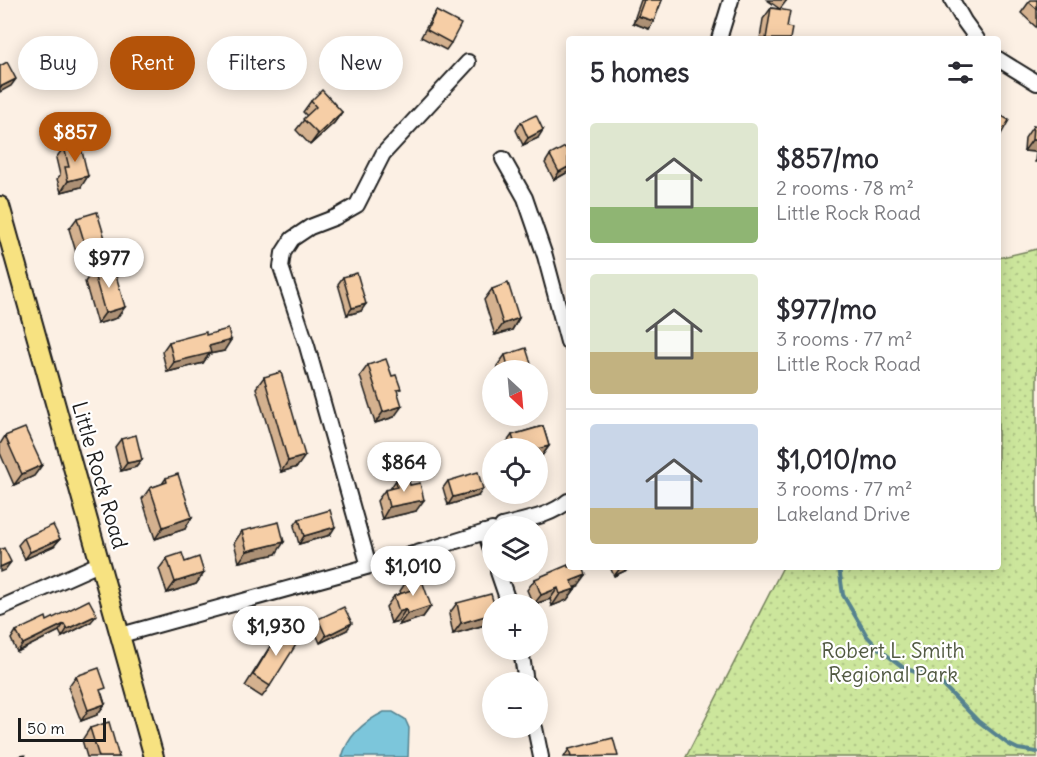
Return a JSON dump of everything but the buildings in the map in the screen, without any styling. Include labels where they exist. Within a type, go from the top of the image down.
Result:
[{"type":"main road","name":"Little Rock Road","points":[[0,206],[154,757]]},
{"type":"street","points":[[720,36],[731,0]]},
{"type":"street","points":[[952,0],[975,36]]},
{"type":"street","points":[[1001,61],[1037,83]]},
{"type":"street","points":[[369,566],[307,346],[281,267],[283,253],[292,239],[310,226],[336,217],[357,205],[383,154],[468,62]]},
{"type":"street","points":[[503,159],[525,198],[545,256],[566,335]]},
{"type":"street","points":[[536,516],[566,503]]},
{"type":"street","points":[[121,635],[482,533]]},
{"type":"street","points":[[0,608],[101,563]]},
{"type":"street","points":[[537,738],[542,757]]},
{"type":"green space","name":"Robert L. Smith Regional Park","points":[[1037,249],[1037,757],[686,757],[781,570],[1001,570],[1001,257]]},
{"type":"water","points":[[384,712],[393,712],[405,719],[409,728],[408,757],[342,757],[348,742],[358,730]]},
{"type":"waterway","points":[[839,570],[843,595],[867,636],[879,649],[904,668],[921,672],[940,682],[978,721],[1008,744],[1018,749],[1037,752]]}]
